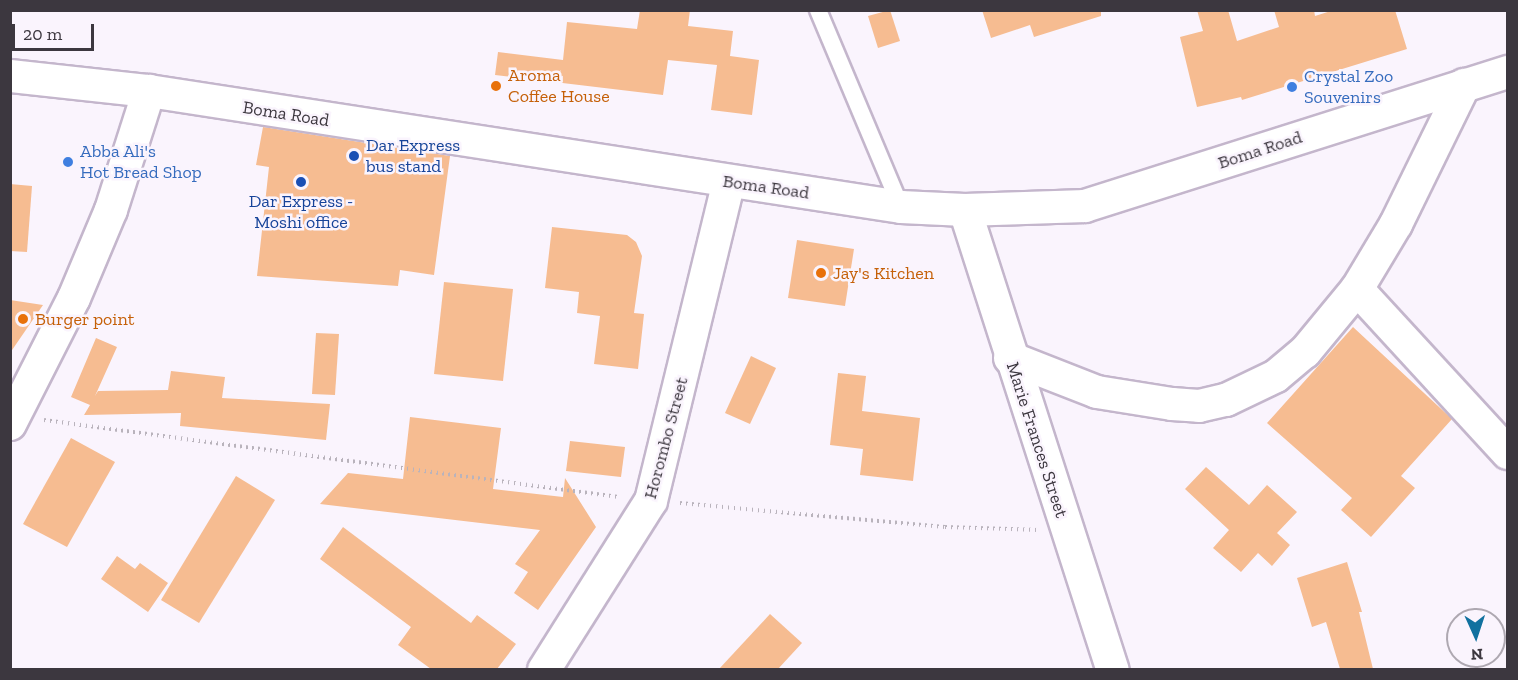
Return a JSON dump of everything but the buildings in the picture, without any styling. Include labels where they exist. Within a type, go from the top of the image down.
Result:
[{"type":"street","name":"Boma Road","points":[[10,76],[148,91],[901,207],[965,210],[1085,206],[1464,84],[1508,72]]},
{"type":"street","points":[[1010,358],[1097,392],[1199,406],[1226,400],[1276,376],[1305,352],[1357,289],[1396,224],[1464,84]]},
{"type":"street","points":[[12,419],[74,298],[111,210],[148,91]]},
{"type":"street","name":"Horombo Street","points":[[544,669],[651,501],[729,182]]},
{"type":"street","name":"Marie Frances Street","points":[[965,210],[1010,358],[1113,669]]},
{"type":"street","points":[[1357,289],[1508,453]]},
{"type":"lane","points":[[818,10],[901,207]]},
{"type":"path","points":[[12,419],[651,501],[945,527],[1066,531]]},
{"type":"place","name":"Aroma Coffee House","points":[[496,86]]},
{"type":"place","name":"Crystal Zoo Souvenirs","points":[[1292,87]]},
{"type":"place","name":"Dar Express bus stand","points":[[354,156]]},
{"type":"place","name":"Abba Ali's Hot Bread Shop","points":[[68,162]]},
{"type":"place","name":"Dar Express - Moshi office","points":[[301,182]]},
{"type":"place","name":"Jay's Kitchen","points":[[821,273]]},
{"type":"place","name":"Burger point","points":[[23,319]]}]
